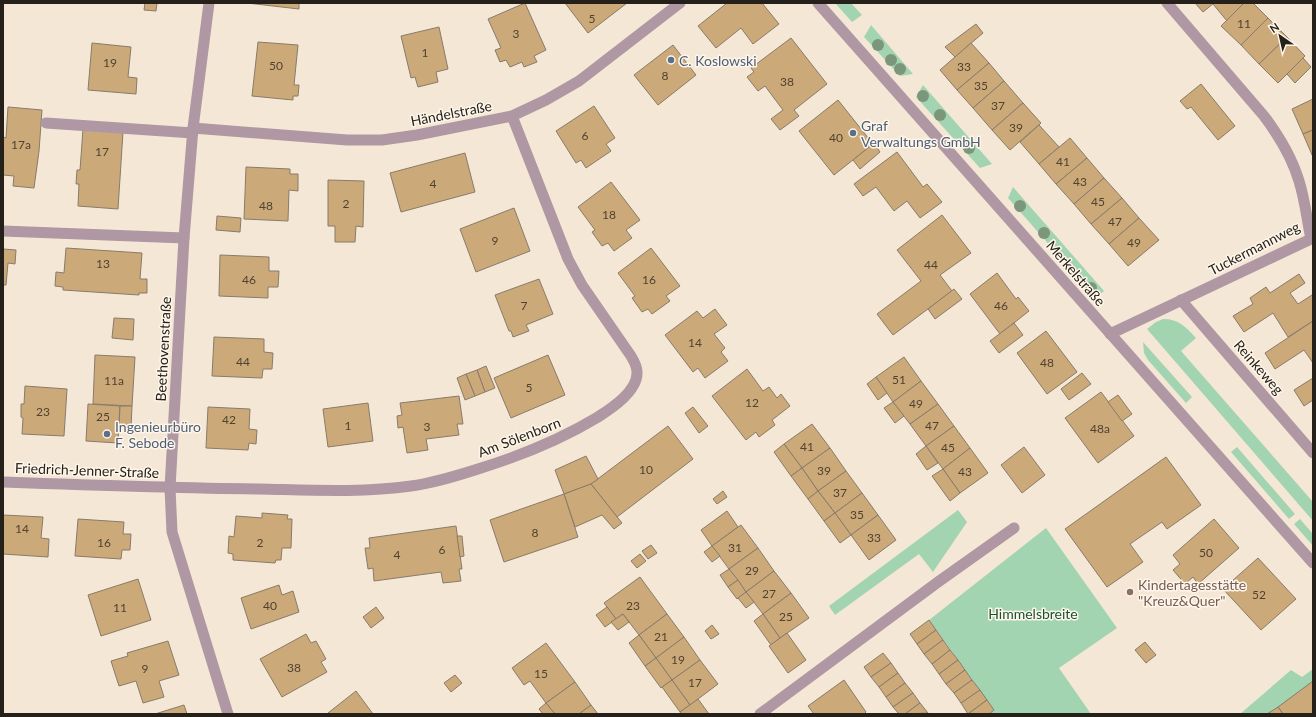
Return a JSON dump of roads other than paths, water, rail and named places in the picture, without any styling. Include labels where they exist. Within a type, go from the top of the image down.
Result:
[{"type":"street","name":"Beethovenstraße","points":[[209,3],[193,131],[184,238],[170,488],[172,532],[228,714]]},
{"type":"street","name":"Händelstraße","points":[[46,123],[347,140],[382,140],[418,135],[512,116],[546,100],[579,81],[680,3]]},
{"type":"street","name":"Merkelstraße","points":[[818,3],[1313,563]]},
{"type":"street","name":"Tuckermannweg","points":[[1110,334],[1311,239],[1299,181],[1286,150],[1259,110],[1167,3]]},
{"type":"street","name":"Am Sölenborn","points":[[170,488],[325,490],[411,486],[452,477],[534,450],[574,432],[625,397],[633,386],[638,374],[637,365],[582,285],[568,259],[557,235],[512,116]]},
{"type":"street","points":[[3,231],[184,238]]},
{"type":"street","name":"Reinkeweg","points":[[1181,300],[1313,453]]},
{"type":"street","name":"Friedrich-Jenner-Straße","points":[[3,482],[170,488]]},
{"type":"street","points":[[760,714],[932,586],[1014,528]]},
{"type":"place","name":"C. Koslowski","points":[[671,60]]},
{"type":"place","name":"Graf Verwaltungs GmbH","points":[[853,133]]},
{"type":"place","name":"Ingenieurbüro F. Sebode","points":[[107,434]]},
{"type":"place","name":"Kindertagesstätte \"Kreuz&Quer\"","points":[[1130,592]]},
{"type":"park label","name":"Himmelsbreite","points":[[1033,613]]}]
